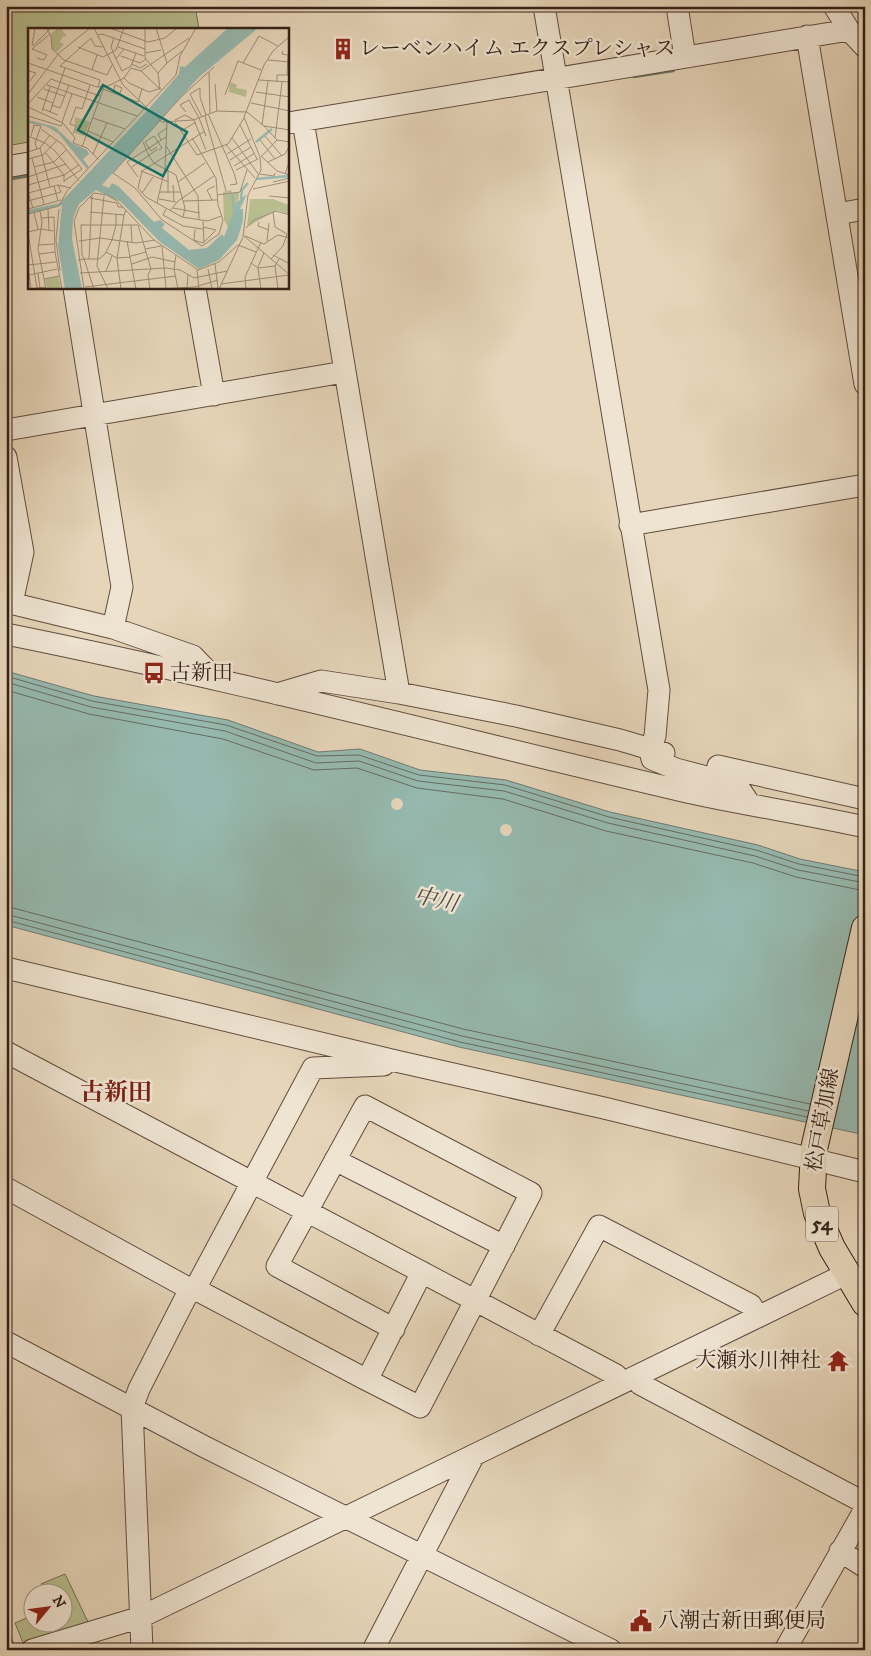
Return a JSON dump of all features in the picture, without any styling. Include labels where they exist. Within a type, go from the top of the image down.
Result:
[{"type":"main road","name":"松戸草加線","points":[[865,928],[813,1155],[812,1189],[817,1213],[846,1274],[865,1303]]},
{"type":"street","points":[[544,6],[630,524],[660,690],[655,736],[650,751],[652,759],[676,769],[737,785],[749,803]]},
{"type":"street","points":[[677,6],[685,57]]},
{"type":"street","points":[[834,6],[849,30],[865,47]]},
{"type":"street","points":[[399,693],[344,372],[299,127],[558,86],[685,57],[849,30]]},
{"type":"street","points":[[807,36],[837,214],[860,329],[865,384]]},
{"type":"street","points":[[6,167],[28,163]]},
{"type":"street","points":[[837,214],[865,209]]},
{"type":"street","points":[[74,289],[122,587],[113,628]]},
{"type":"street","points":[[195,289],[214,395]]},
{"type":"street","points":[[6,430],[344,372]]},
{"type":"street","points":[[6,458],[24,552],[9,602],[113,628],[193,656],[215,680]]},
{"type":"street","points":[[630,524],[865,485]]},
{"type":"street","points":[[6,634],[472,739],[688,792],[865,827]]},
{"type":"street","points":[[274,694],[320,681],[399,693],[516,716],[620,740],[650,751],[865,799]]},
{"type":"street","points":[[6,968],[400,1062],[813,1155],[865,1172]]},
{"type":"street","points":[[6,1052],[616,1376],[640,1384],[865,1503]]},
{"type":"street","points":[[142,1650],[132,1408],[139,1389],[252,1184],[313,1068],[375,1067],[400,1062]]},
{"type":"street","points":[[6,1188],[420,1408],[531,1193],[365,1106],[277,1266],[394,1329]]},
{"type":"street","points":[[335,1160],[504,1246]]},
{"type":"street","points":[[539,1335],[599,1226],[751,1305],[758,1317]]},
{"type":"street","points":[[367,1380],[422,1272]]},
{"type":"street","points":[[32,1650],[141,1617],[846,1274]]},
{"type":"street","points":[[6,1342],[422,1556],[611,1650]]},
{"type":"street","points":[[373,1650],[474,1455]]},
{"type":"street","points":[[793,1647],[840,1552],[865,1509]]},
{"type":"street","points":[[840,1552],[865,1567]]},
{"type":"green space","points":[[6,6],[195,6],[199,28],[28,28],[28,142],[6,146]]},
{"type":"green space","points":[[65,1574],[70,1584],[41,1584]]},
{"type":"green space","points":[[72,1589],[90,1626],[72,1631]]},
{"type":"green space","points":[[6,1620],[15,1648],[6,1650]]},
{"type":"green space","points":[[22,1620],[22,1634],[62,1634],[24,1645],[15,1623]]},
{"type":"water","name":"中川","points":[[6,671],[94,696],[228,720],[318,752],[360,749],[420,770],[506,780],[610,812],[758,845],[800,859],[865,872],[865,1135],[459,1047],[6,925]]},
{"type":"pier","points":[[399,798],[402,799],[402,809],[395,810],[392,809],[391,802],[392,799]]},
{"type":"pier","points":[[508,824],[511,825],[511,835],[504,836],[501,835],[500,828],[501,825]]},
{"type":"waterway","points":[[634,76],[673,70]]},
{"type":"waterway","points":[[6,179],[28,175]]},
{"type":"place","name":"レーベンハイム エクスプレシャス","points":[[343,49]]},
{"type":"place","name":"古新田","points":[[154,673]]},
{"type":"place","name":"大瀬氷川神社","points":[[838,1361]]},
{"type":"place","name":"八潮古新田郵便局","points":[[641,1621]]},
{"type":"district","name":"古新田","points":[[116,1093]]}]
